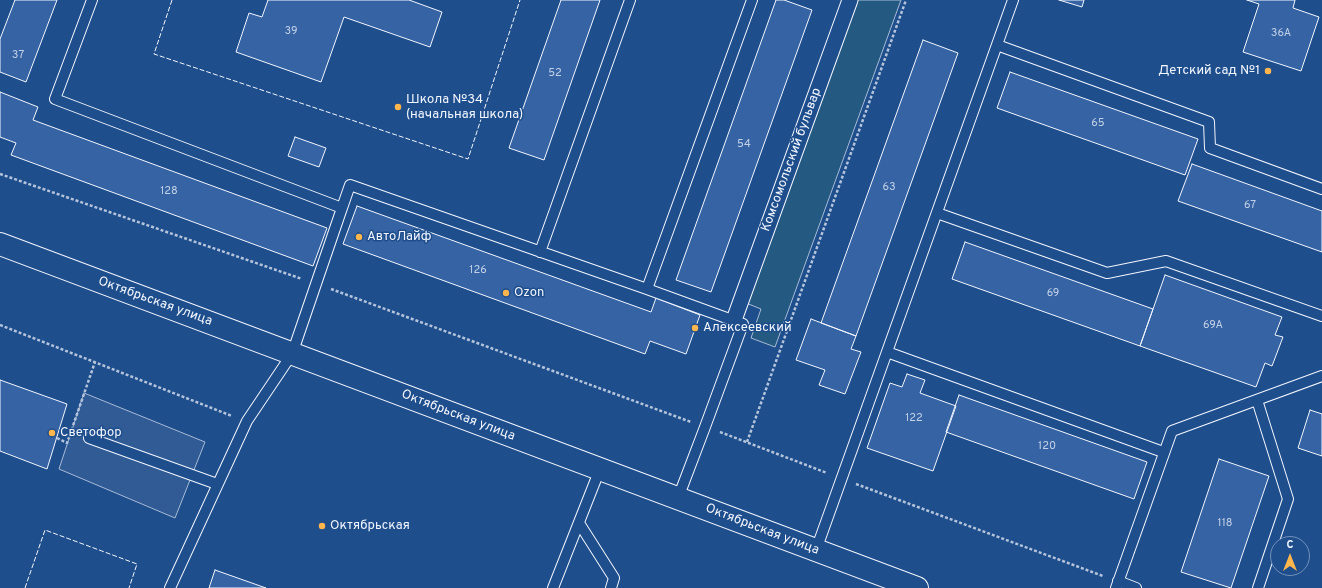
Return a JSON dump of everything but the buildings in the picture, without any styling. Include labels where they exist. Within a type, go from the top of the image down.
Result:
[{"type":"street","name":"Комсомольский бульвар","points":[[734,320],[850,0]]},
{"type":"street","name":"Октябрьская улица","points":[[0,244],[816,550],[907,586]]},
{"type":"lane","points":[[92,0],[55,99],[342,208]]},
{"type":"lane","points":[[540,252],[630,0]]},
{"type":"lane","points":[[647,289],[752,0]]},
{"type":"lane","points":[[816,550],[1013,0]]},
{"type":"lane","points":[[997,46],[1209,122],[1210,148],[1322,189]]},
{"type":"lane","points":[[170,588],[247,421],[292,354],[350,185],[743,324],[706,427],[678,498]]},
{"type":"lane","points":[[937,213],[1107,273],[1166,261],[1322,316]]},
{"type":"lane","points":[[887,352],[1163,452]]},
{"type":"lane","points":[[1136,588],[1117,585],[1163,452],[1172,431],[1322,376]]},
{"type":"lane","points":[[1257,400],[1288,499],[1258,588]]},
{"type":"lane","points":[[89,438],[217,484]]},
{"type":"lane","points":[[553,588],[600,469]]},
{"type":"lane","points":[[579,523],[614,578],[611,588]]},
{"type":"path","points":[[747,442],[906,0]]},
{"type":"path","points":[[0,174],[316,284],[747,442],[1117,585]]},
{"type":"path","points":[[0,324],[247,421]]},
{"type":"path","points":[[57,438],[67,443],[95,362]]},
{"type":"shaded area","points":[[857,0],[901,0],[775,347],[751,338],[761,309],[746,303]]},
{"type":"shaded area","points":[[84,393],[205,442],[175,518],[59,469]]},
{"type":"fence","points":[[172,0],[154,54],[468,159],[520,0]]},
{"type":"fence","points":[[25,588],[45,530],[137,564],[129,588]]},
{"type":"place","name":"Детский сад №1","points":[[1268,71]]},
{"type":"place","name":"Школа №34 (начальная школа)","points":[[398,107]]},
{"type":"place","name":"АвтоЛайф","points":[[359,237]]},
{"type":"place","name":"Ozon","points":[[506,293]]},
{"type":"place","name":"Алексеевский","points":[[695,328]]},
{"type":"place","name":"Светофор","points":[[52,433]]},
{"type":"place","name":"Октябрьская","points":[[322,526]]}]
